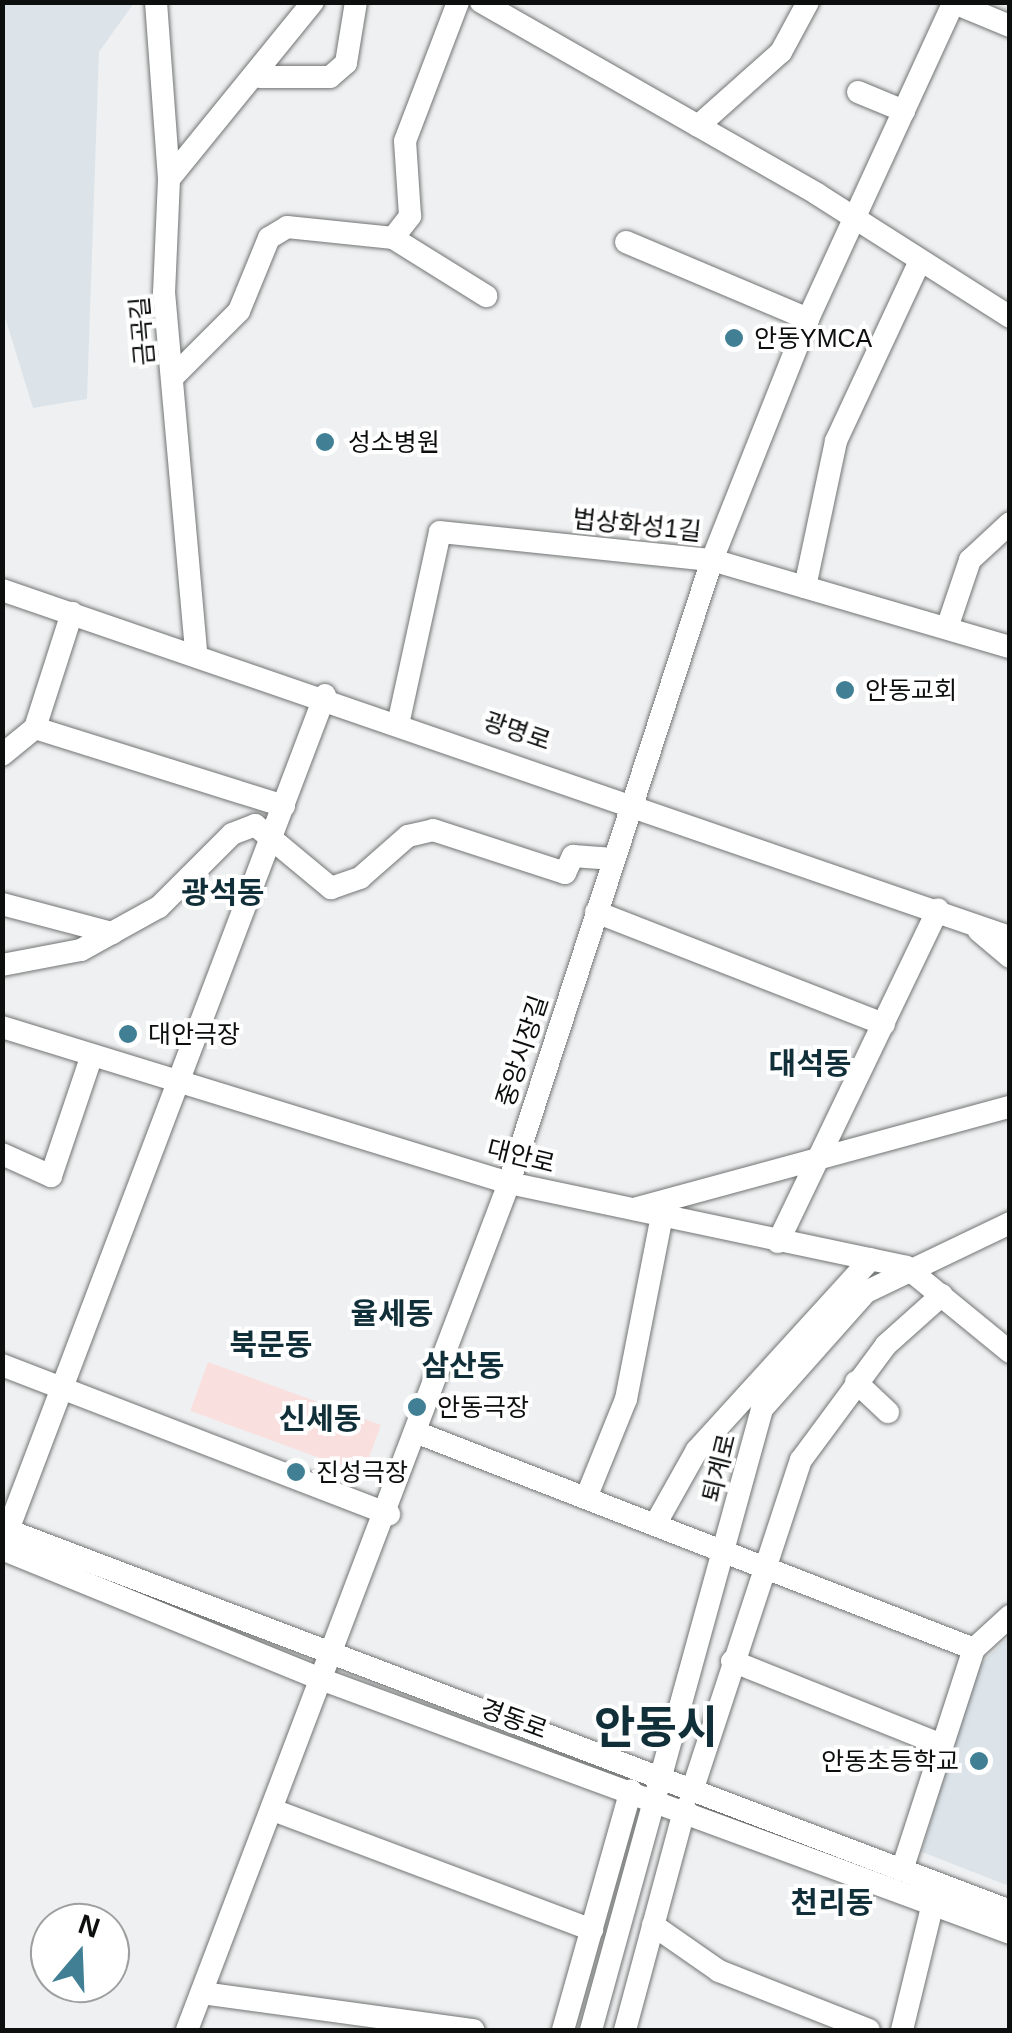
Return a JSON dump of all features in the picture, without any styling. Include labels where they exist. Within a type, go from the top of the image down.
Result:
[{"type":"street","name":"금곡길","points":[[156,2],[169,179],[164,292],[196,654]]},
{"type":"street","points":[[169,179],[313,2]]},
{"type":"street","points":[[260,77],[330,77],[346,63],[356,2]]},
{"type":"street","points":[[393,238],[410,216],[405,141],[458,2]]},
{"type":"street","points":[[481,2],[698,126],[852,224],[1010,317]]},
{"type":"street","points":[[698,126],[782,52],[808,2]]},
{"type":"street","points":[[953,3],[1010,26]]},
{"type":"street","name":"중앙시장길","points":[[187,2030],[336,1656],[509,1183],[712,560],[808,319],[953,3]]},
{"type":"street","points":[[858,92],[904,110]]},
{"type":"street","points":[[174,376],[239,311],[270,238],[287,226],[393,238],[486,296]]},
{"type":"street","points":[[626,242],[808,319]]},
{"type":"street","points":[[805,587],[836,441],[918,263]]},
{"type":"street","points":[[946,628],[970,560],[1010,523]]},
{"type":"street","name":"법상화성1길","points":[[399,720],[440,532],[712,560],[1010,647]]},
{"type":"street","name":"광명로","points":[[2,590],[633,800],[1010,937]]},
{"type":"street","points":[[2,754],[35,728],[72,613]]},
{"type":"street","points":[[5,1546],[325,695]]},
{"type":"street","points":[[35,728],[284,806]]},
{"type":"street","points":[[2,965],[81,950],[112,933],[191,882],[232,834],[256,825],[274,832],[331,888],[360,878],[408,836],[433,830],[565,873],[574,856],[614,858]]},
{"type":"street","points":[[2,904],[112,933]]},
{"type":"street","points":[[778,1242],[938,910]]},
{"type":"street","points":[[596,912],[884,1024]]},
{"type":"street","points":[[968,923],[1010,957]]},
{"type":"street","name":"대안로","points":[[2,1028],[178,1088],[509,1183],[906,1267],[1010,1352]]},
{"type":"street","points":[[2,1154],[51,1176],[92,1058]]},
{"type":"street","points":[[630,1210],[822,1151],[1010,1107]]},
{"type":"street","points":[[586,1498],[626,1399],[662,1215]]},
{"type":"street","name":"퇴계로","points":[[591,2030],[728,1546],[762,1409],[854,1304],[906,1267],[1010,1224]]},
{"type":"street","points":[[656,1523],[697,1450],[871,1259]]},
{"type":"street","points":[[625,2030],[689,1798],[801,1460],[856,1382],[942,1295]]},
{"type":"street","points":[[2,1365],[389,1514]]},
{"type":"street","points":[[856,1382],[888,1412]]},
{"type":"street","points":[[418,1434],[586,1498],[728,1546],[974,1650]]},
{"type":"street","name":"경동로","points":[[5,1546],[336,1656],[658,1787],[902,1870],[1010,1912]]},
{"type":"street","name":"경동로","points":[[5,1546],[326,1680],[631,1790],[658,1787]]},
{"type":"street","points":[[902,1870],[940,1744],[974,1650],[1010,1616]]},
{"type":"street","points":[[732,1661],[940,1744]]},
{"type":"street","points":[[564,2030],[631,1790]]},
{"type":"street","name":"경동로","points":[[689,1798],[1010,1932]]},
{"type":"street","points":[[273,1810],[592,1930]]},
{"type":"street","points":[[902,2030],[933,1903]]},
{"type":"street","points":[[653,1924],[720,1971],[869,2030]]},
{"type":"street","points":[[202,1993],[473,2030]]},
{"type":"shaded area","points":[[2,3],[134,3],[99,52],[87,399],[33,408],[3,311]]},
{"type":"shaded area","points":[[208,1362],[381,1425],[363,1474],[190,1411]]},
{"type":"shaded area","name":"안동초등학교","points":[[1009,1637],[1009,1886],[922,1852],[973,1671]]},
{"type":"place","name":"안동YMCA","points":[[734,338]]},
{"type":"place","name":"성소병원","points":[[325,442]]},
{"type":"place","name":"안동교회","points":[[845,690]]},
{"type":"place","name":"대안극장","points":[[128,1034]]},
{"type":"place","name":"안동극장","points":[[417,1407]]},
{"type":"place","name":"진성극장","points":[[296,1472]]},
{"type":"place","name":"안동초등학교","points":[[979,1761]]},
{"type":"district","name":"광석동","points":[[223,893]]},
{"type":"district","name":"대석동","points":[[810,1064]]},
{"type":"district","name":"율세동","points":[[392,1314]]},
{"type":"district","name":"북문동","points":[[271,1345]]},
{"type":"district","name":"삼산동","points":[[463,1366]]},
{"type":"district","name":"신세동","points":[[320,1419]]},
{"type":"district","name":"안동시","points":[[656,1728]]},
{"type":"district","name":"천리동","points":[[832,1903]]}]
